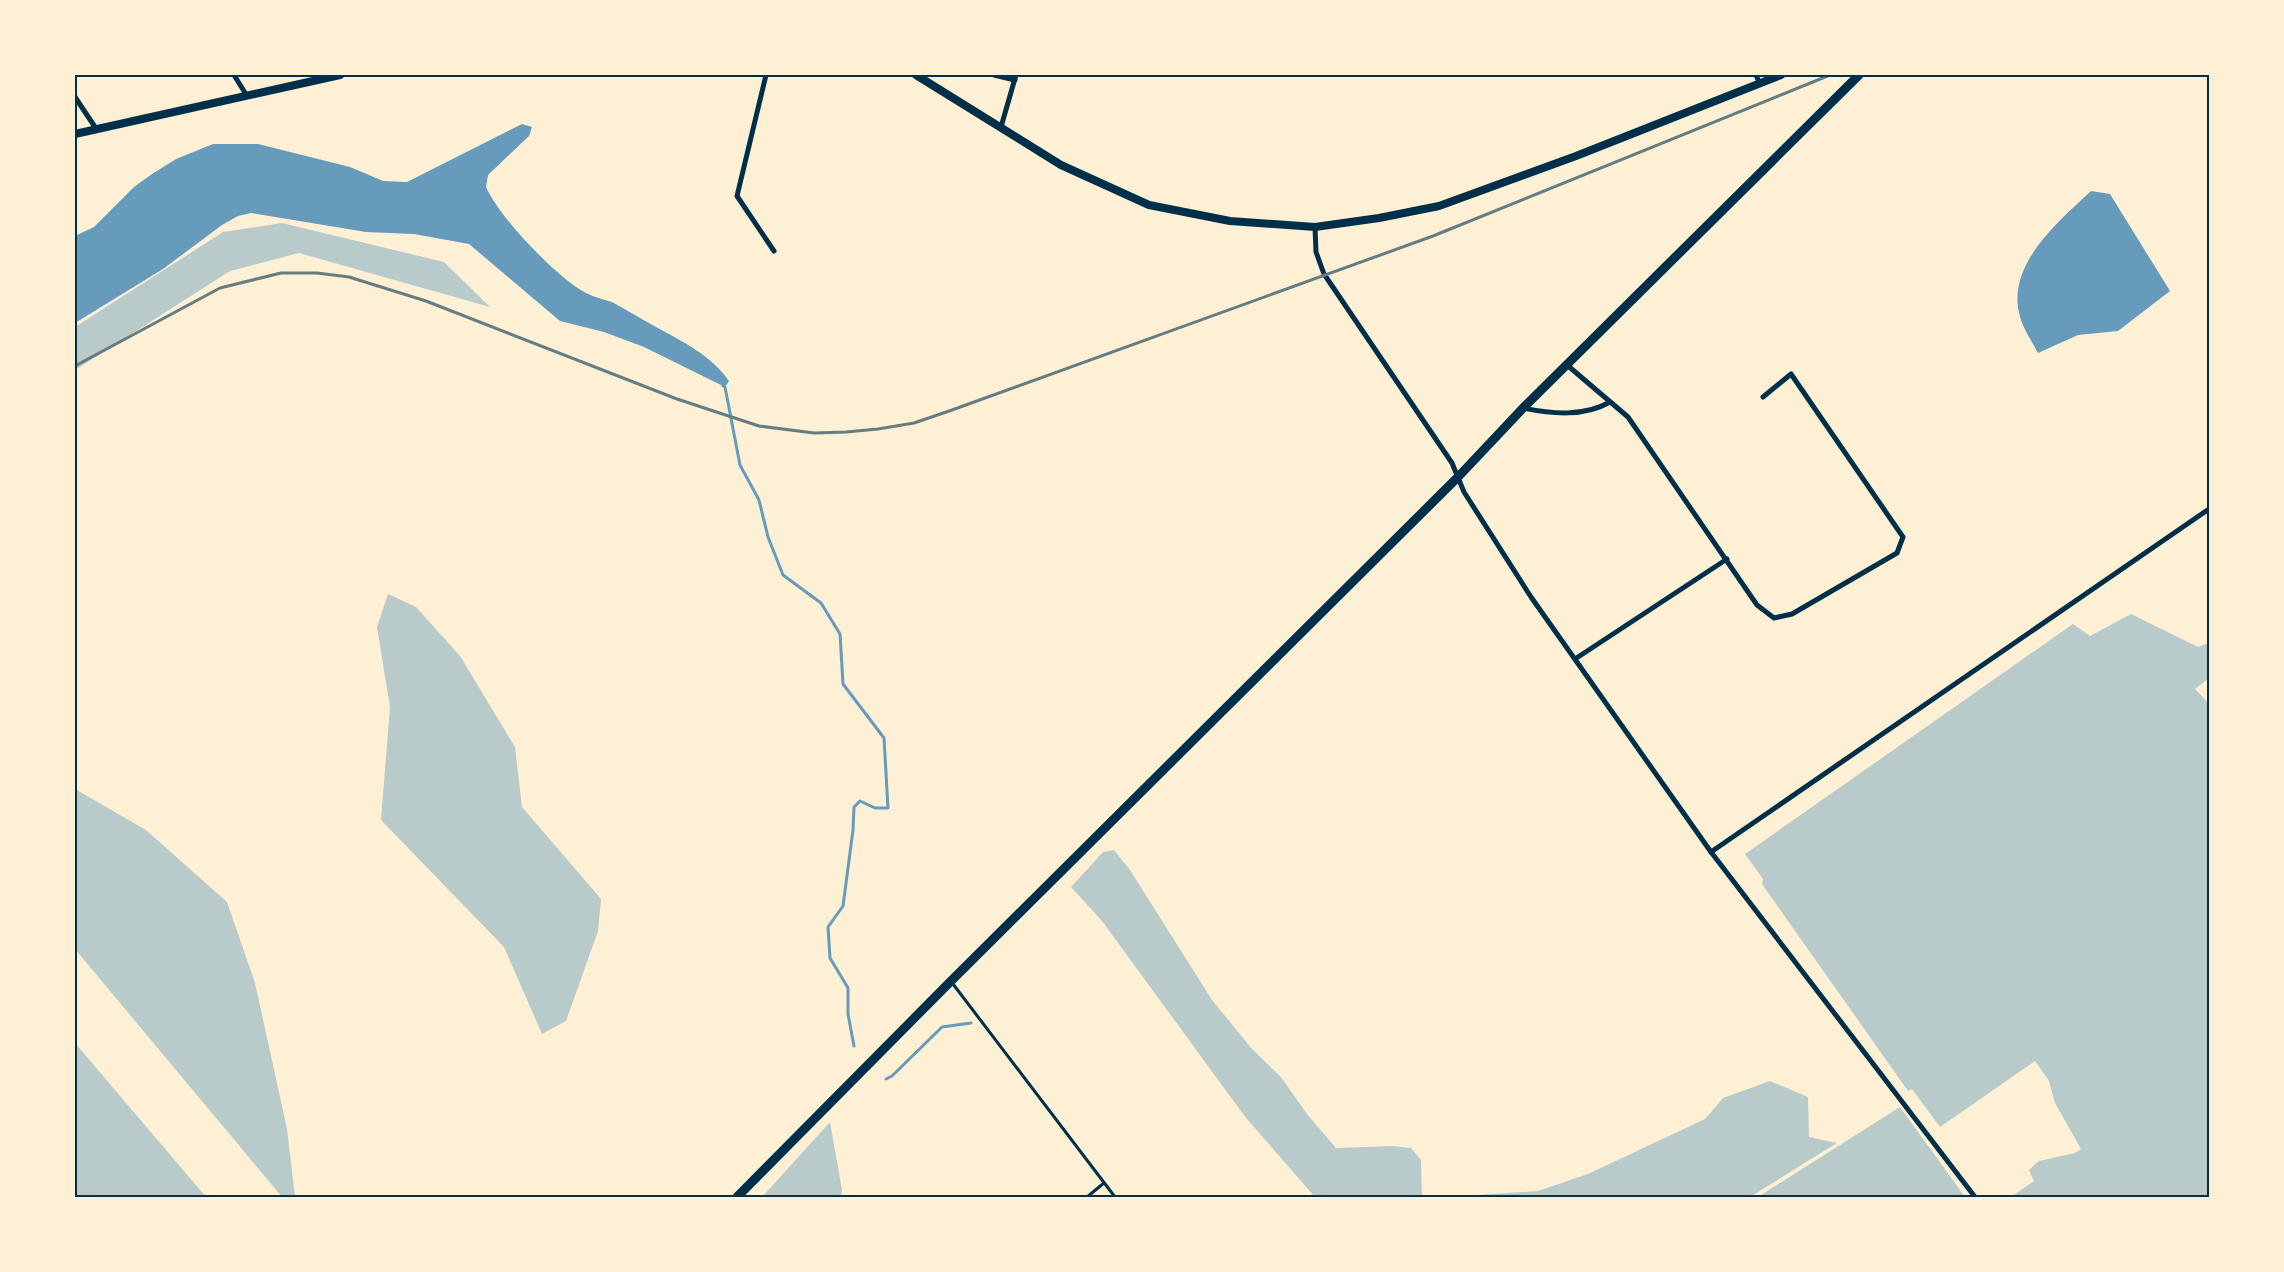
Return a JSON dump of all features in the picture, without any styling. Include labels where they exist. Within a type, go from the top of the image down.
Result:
[{"type":"main road","points":[[75,134],[340,75]]},
{"type":"main road","points":[[916,75],[1061,165],[1149,205],[1230,221],[1315,226],[1378,218],[1439,206],[1780,76]]},
{"type":"main road","points":[[737,1197],[1459,476],[1523,408],[1859,75]]},
{"type":"street","points":[[234,75],[247,96]]},
{"type":"street","points":[[766,75],[737,196],[774,251]]},
{"type":"street","points":[[994,75],[1015,78],[1001,127]]},
{"type":"street","points":[[1756,75],[1760,84]]},
{"type":"street","points":[[75,97],[97,130]]},
{"type":"street","points":[[1315,226],[1316,252],[1324,274],[1452,463],[1464,492],[1531,597],[1711,852],[1975,1197]]},
{"type":"street","points":[[1567,365],[1628,417],[1757,605],[1774,618],[1792,614],[1897,553],[1903,537],[1791,374],[1763,397]]},
{"type":"street","points":[[1523,408],[1543,412],[1586,412],[1610,402]]},
{"type":"street","points":[[1711,852],[2209,509]]},
{"type":"street","points":[[1575,659],[1727,559]]},
{"type":"lane","points":[[951,981],[1115,1197]]},
{"type":"lane","points":[[1087,1197],[1104,1183]]},
{"type":"shaded area","points":[[282,223],[444,262],[490,307],[299,253],[230,271],[75,370],[75,327],[223,232]]},
{"type":"shaded area","points":[[388,594],[416,607],[460,656],[515,747],[522,807],[601,899],[598,931],[566,1021],[542,1034],[504,947],[381,820],[390,707],[377,627]]},
{"type":"shaded area","points":[[2131,614],[2198,647],[2209,643],[2209,678],[2195,689],[2209,704],[2209,1197],[2011,1197],[2034,1181],[2029,1170],[2039,1161],[2075,1153],[2081,1149],[2055,1103],[2049,1081],[2035,1061],[1940,1127],[1912,1089],[1908,1091],[1762,884],[1763,879],[1745,854],[2073,624],[2090,636]]},
{"type":"shaded area","points":[[75,789],[146,830],[227,902],[255,983],[287,1129],[295,1197],[282,1197],[75,949]]},
{"type":"shaded area","points":[[1114,850],[1130,870],[1212,1000],[1252,1049],[1281,1077],[1307,1114],[1336,1148],[1393,1146],[1411,1148],[1421,1160],[1422,1197],[1315,1197],[1246,1118],[1102,921],[1071,887],[1103,852]]},
{"type":"shaded area","points":[[75,1043],[206,1197],[75,1197]]},
{"type":"shaded area","points":[[1770,1081],[1808,1097],[1809,1137],[1837,1143],[1750,1197],[1446,1197],[1538,1191],[1588,1174],[1705,1119],[1723,1098]]},
{"type":"shaded area","points":[[1900,1107],[1965,1197],[1758,1197]]},
{"type":"shaded area","points":[[830,1122],[842,1190],[841,1197],[762,1197]]},
{"type":"water","points":[[522,124],[532,127],[529,136],[488,175],[486,187],[515,230],[574,285],[589,294],[612,302],[696,350],[722,372],[729,381],[725,387],[644,347],[604,332],[560,321],[469,244],[414,234],[366,232],[251,213],[238,216],[222,225],[163,269],[75,323],[75,236],[94,227],[134,187],[176,159],[213,144],[258,144],[350,167],[383,181],[407,182]]},
{"type":"water","points":[[2091,191],[2110,194],[2170,291],[2118,331],[2078,335],[2038,353],[2021,320],[2017,301],[2020,282],[2026,264],[2036,248],[2063,217]]},
{"type":"waterway","points":[[723,386],[740,465],[759,500],[768,537],[783,575],[821,603],[840,634],[843,684],[884,738],[888,808],[875,808],[860,801],[854,807],[843,906],[828,927],[830,958],[848,988],[848,1014],[854,1046]]},
{"type":"waterway","points":[[886,1079],[892,1076],[942,1027],[971,1023]]},
{"type":"railway","points":[[75,366],[220,288],[281,273],[317,273],[349,277],[426,301],[677,399],[759,426],[814,433],[878,429],[914,423],[952,410],[1433,236],[1830,75]]}]
